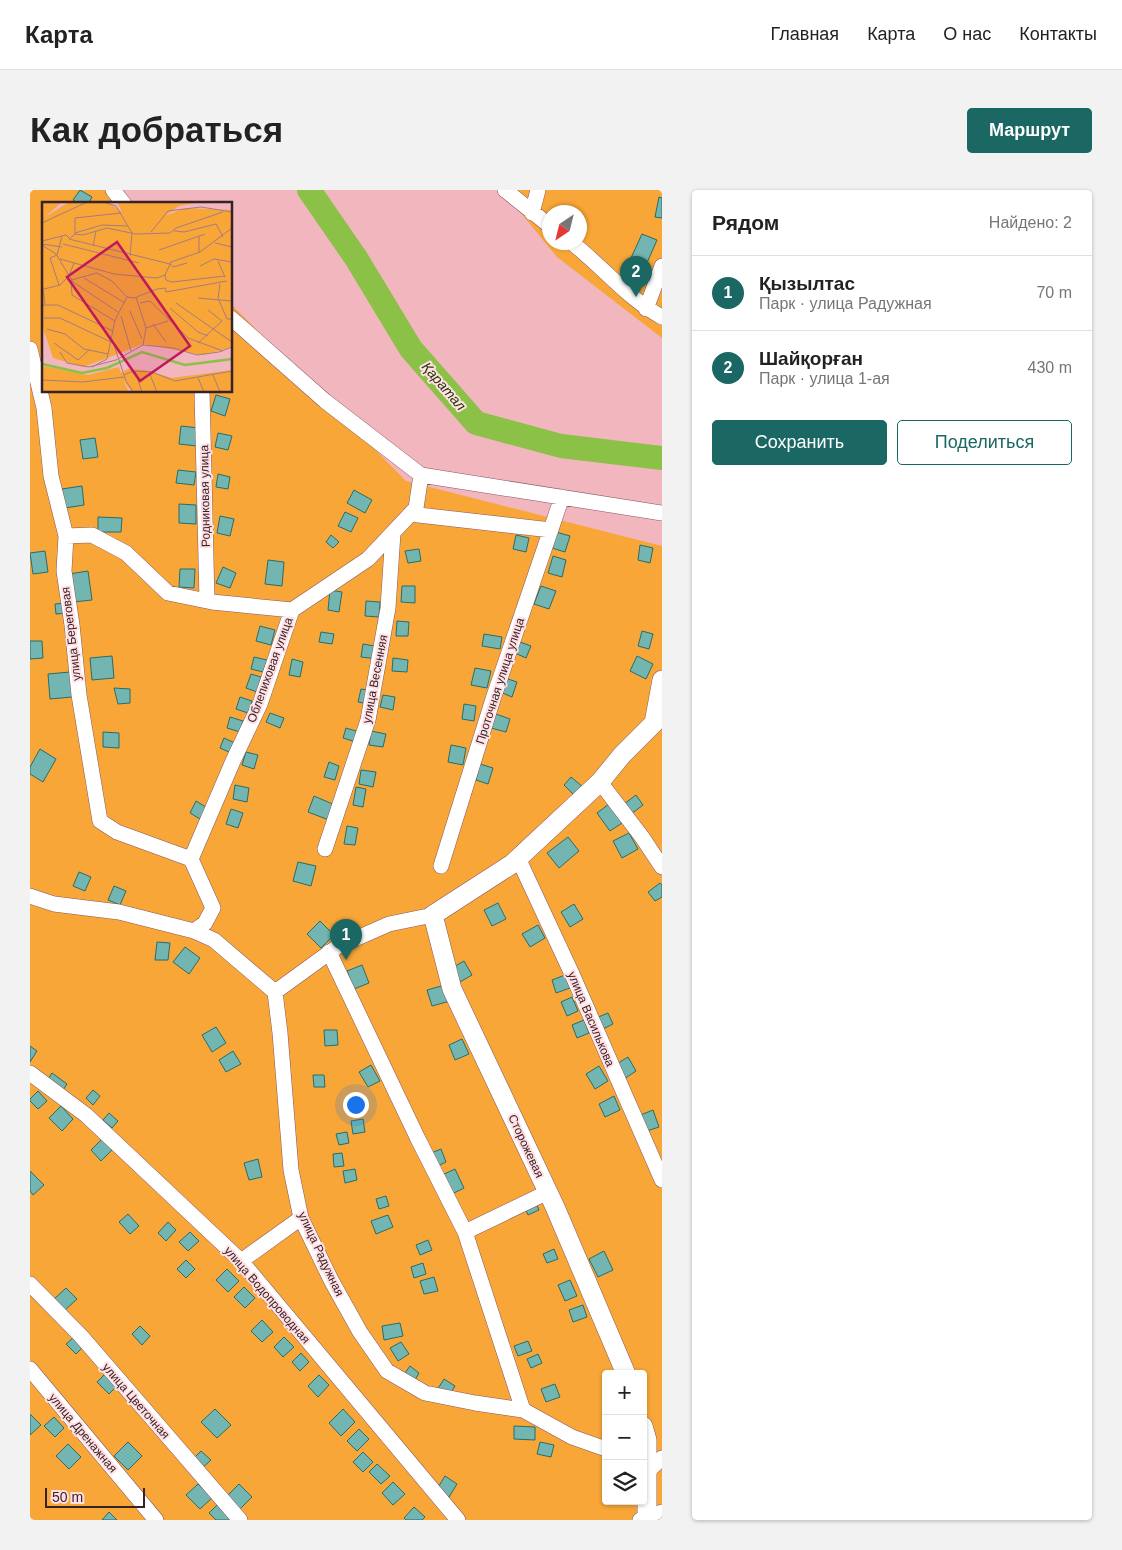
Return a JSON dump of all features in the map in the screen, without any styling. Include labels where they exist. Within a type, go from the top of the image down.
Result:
[{"type":"street","points":[[113,190],[122,202]]},
{"type":"street","points":[[505,190],[542,220]]},
{"type":"street","points":[[532,213],[538,190]]},
{"type":"street","points":[[582,250],[646,309],[662,317]]},
{"type":"street","points":[[646,309],[662,266]]},
{"type":"street","points":[[232,319],[325,402],[421,475],[662,513]]},
{"type":"street","name":"улица Береговая","points":[[30,349],[44,408],[51,476],[66,536],[64,571],[79,695],[100,821],[117,832],[191,859]]},
{"type":"street","name":"Родниковая улица","points":[[202,392],[207,601]]},
{"type":"street","name":"Облепиховая улица","points":[[191,859],[260,704],[292,610],[368,559],[393,533],[416,508],[421,475]]},
{"type":"street","name":"Проточная улица улица","points":[[441,866],[493,699],[562,497]]},
{"type":"street","points":[[410,514],[551,530]]},
{"type":"street","name":"улица Весенняя","points":[[325,849],[368,720],[388,608],[393,533]]},
{"type":"street","points":[[66,536],[92,535],[126,553],[168,593],[207,601],[292,610]]},
{"type":"street","points":[[30,896],[54,904],[119,912],[194,931],[214,940],[275,992],[337,946],[389,924],[433,915],[512,864],[600,782],[622,755],[658,719],[662,680]]},
{"type":"street","points":[[600,782],[642,837],[662,867]]},
{"type":"street","name":"улица Василькова","points":[[518,858],[572,974],[662,1180]]},
{"type":"street","points":[[191,859],[214,908],[206,923],[194,931]]},
{"type":"street","name":"Сторожевая","points":[[433,915],[452,989],[548,1192],[624,1370]]},
{"type":"street","points":[[329,952],[418,1139],[465,1232],[523,1410]]},
{"type":"street","name":"улица Радужная","points":[[275,992],[281,1043],[290,1170],[301,1218],[331,1280],[360,1332],[388,1371],[424,1393],[523,1410],[572,1438],[602,1448]]},
{"type":"street","name":"улица Водопроводная","points":[[30,1073],[86,1115],[241,1261],[458,1520]]},
{"type":"street","points":[[465,1232],[548,1192]]},
{"type":"street","points":[[241,1261],[301,1218]]},
{"type":"street","name":"улица Цветочная","points":[[32,1291],[81,1336],[240,1520]]},
{"type":"street","name":"улица Дренажная","points":[[30,1369],[156,1520]]},
{"type":"street","points":[[647,1469],[662,1458]]},
{"type":"street","points":[[647,1494],[649,1517]]},
{"type":"shaded area","points":[[30,190],[119,190],[131,202],[42,202],[42,392],[232,392],[232,305],[406,481],[662,546],[662,1520],[30,1520]]},
{"type":"shaded area","points":[[502,190],[662,190],[662,338],[557,257],[551,250],[587,250],[587,205],[542,205],[542,239]]},
{"type":"building","points":[[80,190],[92,197],[89,202],[76,202],[73,200]]},
{"type":"building","points":[[659,197],[662,198],[662,218],[655,217]]},
{"type":"building","points":[[642,234],[657,240],[646,265],[631,258]]},
{"type":"building","points":[[216,395],[230,399],[225,416],[211,411]]},
{"type":"building","points":[[181,426],[199,428],[197,446],[179,444]]},
{"type":"building","points":[[218,433],[232,436],[228,450],[215,447]]},
{"type":"building","points":[[95,438],[98,457],[83,459],[80,440]]},
{"type":"building","points":[[178,470],[196,472],[194,485],[176,483]]},
{"type":"building","points":[[218,474],[230,477],[228,489],[216,487]]},
{"type":"building","points":[[82,486],[84,505],[65,508],[62,489]]},
{"type":"building","points":[[354,490],[372,500],[365,513],[347,503]]},
{"type":"building","points":[[179,504],[196,505],[196,524],[179,523]]},
{"type":"building","points":[[345,512],[358,518],[351,532],[338,526]]},
{"type":"building","points":[[220,516],[234,519],[230,536],[217,533]]},
{"type":"building","points":[[98,517],[122,518],[121,532],[98,532]]},
{"type":"building","points":[[556,532],[570,536],[565,552],[552,548]]},
{"type":"building","points":[[331,535],[339,542],[333,548],[326,542]]},
{"type":"building","points":[[516,535],[529,538],[526,552],[513,549]]},
{"type":"building","points":[[640,545],[653,548],[650,563],[638,560]]},
{"type":"building","points":[[419,549],[421,561],[408,563],[405,551]]},
{"type":"building","points":[[45,551],[48,572],[33,574],[30,553]]},
{"type":"building","points":[[553,556],[566,560],[562,577],[548,573]]},
{"type":"building","points":[[268,560],[284,562],[282,586],[265,584]]},
{"type":"building","points":[[223,567],[236,573],[230,588],[216,583]]},
{"type":"building","points":[[180,569],[195,569],[194,588],[179,587]]},
{"type":"building","points":[[88,571],[92,600],[73,602],[69,574]]},
{"type":"building","points":[[402,586],[415,586],[415,603],[401,602]]},
{"type":"building","points":[[541,586],[556,591],[549,609],[534,604]]},
{"type":"building","points":[[330,590],[342,592],[339,612],[328,610]]},
{"type":"building","points":[[366,601],[380,602],[379,617],[365,616]]},
{"type":"building","points":[[66,603],[67,613],[56,614],[55,604]]},
{"type":"building","points":[[397,621],[409,622],[408,636],[396,636]]},
{"type":"building","points":[[260,626],[275,630],[271,645],[256,641]]},
{"type":"building","points":[[642,631],[653,634],[649,649],[638,646]]},
{"type":"building","points":[[321,632],[334,634],[332,644],[319,642]]},
{"type":"building","points":[[484,634],[502,637],[500,649],[482,646]]},
{"type":"building","points":[[30,641],[42,641],[43,658],[30,659]]},
{"type":"building","points":[[520,642],[531,646],[526,658],[515,653]]},
{"type":"building","points":[[363,644],[380,647],[378,659],[361,657]]},
{"type":"building","points":[[112,656],[114,678],[92,680],[90,658]]},
{"type":"building","points":[[637,656],[653,664],[646,679],[630,671]]},
{"type":"building","points":[[254,657],[267,660],[263,672],[251,669]]},
{"type":"building","points":[[393,658],[408,660],[407,672],[392,671]]},
{"type":"building","points":[[292,659],[303,662],[300,677],[289,675]]},
{"type":"building","points":[[475,668],[491,671],[487,688],[471,685]]},
{"type":"building","points":[[70,672],[72,697],[50,699],[48,674]]},
{"type":"building","points":[[251,674],[261,677],[257,692],[246,688]]},
{"type":"building","points":[[505,678],[517,682],[512,697],[500,692]]},
{"type":"building","points":[[114,688],[130,689],[130,703],[118,704]]},
{"type":"building","points":[[361,689],[372,691],[368,704],[358,702]]},
{"type":"building","points":[[383,695],[395,697],[393,710],[380,707]]},
{"type":"building","points":[[240,697],[252,701],[248,713],[236,709]]},
{"type":"building","points":[[464,704],[476,706],[474,721],[462,719]]},
{"type":"building","points":[[270,713],[284,718],[280,728],[266,722]]},
{"type":"building","points":[[496,714],[510,719],[506,732],[491,728]]},
{"type":"building","points":[[230,717],[243,721],[240,732],[227,728]]},
{"type":"building","points":[[346,728],[359,732],[356,742],[343,738]]},
{"type":"building","points":[[371,731],[386,734],[383,747],[369,745]]},
{"type":"building","points":[[103,732],[119,733],[119,748],[103,747]]},
{"type":"building","points":[[224,738],[235,743],[231,753],[220,748]]},
{"type":"building","points":[[451,745],[466,748],[463,765],[448,762]]},
{"type":"building","points":[[40,749],[56,759],[43,782],[30,774],[30,767]]},
{"type":"building","points":[[246,752],[258,755],[254,769],[242,765]]},
{"type":"building","points":[[329,762],[339,766],[335,780],[324,777]]},
{"type":"building","points":[[480,764],[493,768],[488,784],[476,780]]},
{"type":"building","points":[[361,770],[376,772],[373,787],[359,784]]},
{"type":"building","points":[[571,777],[583,787],[575,796],[564,785]]},
{"type":"building","points":[[235,785],[249,788],[247,802],[233,799]]},
{"type":"building","points":[[356,787],[366,789],[363,807],[353,805]]},
{"type":"building","points":[[636,795],[643,805],[631,814],[624,804]]},
{"type":"building","points":[[314,796],[335,805],[329,820],[308,812]]},
{"type":"building","points":[[196,801],[206,807],[200,819],[190,813]]},
{"type":"building","points":[[609,804],[622,823],[610,831],[597,813]]},
{"type":"building","points":[[231,809],[243,813],[238,828],[226,824]]},
{"type":"building","points":[[347,826],[358,828],[355,845],[344,844]]},
{"type":"building","points":[[629,833],[638,849],[622,858],[613,841]]},
{"type":"building","points":[[568,837],[579,851],[559,868],[547,853]]},
{"type":"building","points":[[298,862],[316,866],[311,886],[293,881]]},
{"type":"building","points":[[79,872],[91,877],[85,891],[73,886]]},
{"type":"building","points":[[660,883],[662,885],[662,897],[655,901],[648,892]]},
{"type":"building","points":[[114,886],[126,891],[120,905],[108,900]]},
{"type":"building","points":[[498,903],[506,919],[492,926],[484,910]]},
{"type":"building","points":[[574,904],[583,919],[570,927],[561,912]]},
{"type":"building","points":[[320,921],[334,935],[321,948],[307,934]]},
{"type":"building","points":[[538,925],[545,938],[530,947],[522,934]]},
{"type":"building","points":[[157,942],[170,943],[168,960],[155,960]]},
{"type":"building","points":[[185,947],[200,958],[189,974],[173,962]]},
{"type":"building","points":[[464,961],[472,975],[458,983],[450,969]]},
{"type":"building","points":[[362,965],[369,983],[354,989],[347,971]]},
{"type":"building","points":[[565,975],[570,988],[556,993],[552,980]]},
{"type":"building","points":[[445,985],[450,1001],[432,1006],[427,990]]},
{"type":"building","points":[[572,997],[578,1011],[567,1016],[561,1002]]},
{"type":"building","points":[[608,1013],[613,1024],[601,1030],[596,1018]]},
{"type":"building","points":[[584,1020],[589,1033],[577,1038],[572,1025]]},
{"type":"building","points":[[216,1027],[226,1043],[212,1052],[202,1035]]},
{"type":"building","points":[[324,1030],[337,1030],[338,1045],[325,1046]]},
{"type":"building","points":[[462,1039],[469,1054],[455,1060],[449,1045]]},
{"type":"building","points":[[30,1046],[37,1051],[30,1062]]},
{"type":"building","points":[[233,1051],[241,1064],[226,1072],[219,1060]]},
{"type":"building","points":[[628,1057],[636,1071],[624,1079],[615,1065]]},
{"type":"building","points":[[371,1065],[380,1081],[368,1087],[359,1072]]},
{"type":"building","points":[[599,1066],[608,1081],[595,1089],[586,1074]]},
{"type":"building","points":[[52,1073],[67,1084],[63,1090],[48,1079]]},
{"type":"building","points":[[313,1075],[324,1075],[325,1087],[314,1087]]},
{"type":"building","points":[[93,1090],[100,1096],[93,1105],[86,1098]]},
{"type":"building","points":[[38,1091],[47,1101],[38,1109],[30,1099]]},
{"type":"building","points":[[614,1096],[620,1110],[605,1117],[599,1104]]},
{"type":"building","points":[[61,1106],[73,1119],[62,1131],[49,1118]]},
{"type":"building","points":[[653,1110],[659,1127],[644,1132],[638,1116]]},
{"type":"building","points":[[109,1113],[118,1121],[112,1128],[103,1120]]},
{"type":"building","points":[[363,1119],[365,1132],[353,1134],[351,1121]]},
{"type":"building","points":[[347,1132],[349,1143],[339,1145],[336,1134]]},
{"type":"building","points":[[102,1139],[112,1150],[101,1161],[91,1150]]},
{"type":"building","points":[[441,1149],[446,1162],[436,1167],[431,1153]]},
{"type":"building","points":[[342,1153],[344,1166],[334,1167],[333,1154]]},
{"type":"building","points":[[258,1159],[262,1177],[249,1180],[244,1163]]},
{"type":"building","points":[[355,1169],[357,1180],[345,1183],[343,1171]]},
{"type":"building","points":[[455,1169],[464,1188],[450,1195],[440,1176]]},
{"type":"building","points":[[30,1171],[44,1185],[33,1195],[30,1191]]},
{"type":"building","points":[[386,1196],[389,1206],[379,1209],[376,1199]]},
{"type":"building","points":[[536,1203],[539,1210],[528,1215],[525,1208]]},
{"type":"building","points":[[128,1214],[139,1226],[130,1234],[119,1222]]},
{"type":"building","points":[[388,1215],[393,1227],[376,1234],[371,1221]]},
{"type":"building","points":[[168,1222],[176,1230],[166,1241],[158,1233]]},
{"type":"building","points":[[190,1232],[199,1241],[188,1251],[179,1242]]},
{"type":"building","points":[[428,1240],[432,1250],[420,1255],[416,1245]]},
{"type":"building","points":[[554,1249],[558,1259],[547,1263],[543,1254]]},
{"type":"building","points":[[604,1251],[613,1270],[598,1277],[589,1259]]},
{"type":"building","points":[[186,1260],[195,1269],[186,1278],[177,1269]]},
{"type":"building","points":[[423,1263],[426,1274],[414,1278],[411,1267]]},
{"type":"building","points":[[227,1269],[239,1281],[228,1292],[216,1280]]},
{"type":"building","points":[[434,1277],[438,1291],[424,1294],[420,1281]]},
{"type":"building","points":[[570,1280],[577,1296],[565,1301],[558,1285]]},
{"type":"building","points":[[244,1287],[255,1298],[245,1308],[234,1297]]},
{"type":"building","points":[[66,1288],[77,1299],[64,1311],[53,1300]]},
{"type":"building","points":[[583,1305],[587,1317],[573,1322],[569,1310]]},
{"type":"building","points":[[262,1320],[273,1332],[262,1342],[251,1331]]},
{"type":"building","points":[[400,1323],[403,1336],[384,1340],[382,1326]]},
{"type":"building","points":[[140,1326],[150,1336],[142,1345],[132,1334]]},
{"type":"building","points":[[74,1337],[84,1346],[76,1354],[66,1344]]},
{"type":"building","points":[[284,1337],[294,1347],[283,1357],[274,1347]]},
{"type":"building","points":[[528,1341],[532,1351],[518,1356],[514,1346]]},
{"type":"building","points":[[401,1342],[409,1354],[398,1361],[390,1348]]},
{"type":"building","points":[[301,1353],[309,1362],[300,1371],[292,1362]]},
{"type":"building","points":[[538,1354],[542,1363],[531,1368],[527,1359]]},
{"type":"building","points":[[410,1366],[419,1373],[415,1380],[405,1373]]},
{"type":"building","points":[[106,1373],[118,1385],[109,1394],[97,1382]]},
{"type":"building","points":[[319,1375],[329,1385],[318,1397],[308,1386]]},
{"type":"building","points":[[444,1379],[455,1386],[448,1397],[437,1390]]},
{"type":"building","points":[[555,1384],[560,1397],[546,1402],[541,1389]]},
{"type":"building","points":[[215,1409],[231,1425],[217,1438],[201,1422]]},
{"type":"building","points":[[343,1409],[355,1422],[341,1436],[329,1423]]},
{"type":"building","points":[[30,1414],[41,1425],[30,1435]]},
{"type":"building","points":[[54,1417],[64,1428],[55,1437],[44,1426]]},
{"type":"building","points":[[514,1426],[535,1427],[535,1440],[514,1439]]},
{"type":"building","points":[[359,1429],[369,1439],[357,1451],[347,1441]]},
{"type":"building","points":[[128,1442],[142,1456],[128,1470],[114,1456]]},
{"type":"building","points":[[540,1442],[554,1445],[551,1457],[537,1454]]},
{"type":"building","points":[[68,1444],[81,1457],[69,1469],[56,1456]]},
{"type":"building","points":[[201,1451],[211,1460],[202,1468],[193,1459]]},
{"type":"building","points":[[363,1452],[373,1462],[363,1472],[353,1462]]},
{"type":"building","points":[[377,1464],[390,1476],[381,1484],[369,1472]]},
{"type":"building","points":[[445,1476],[457,1484],[449,1497],[437,1489]]},
{"type":"building","points":[[393,1482],[405,1494],[393,1505],[382,1493]]},
{"type":"building","points":[[198,1484],[212,1498],[200,1509],[186,1495]]},
{"type":"building","points":[[239,1484],[252,1497],[240,1509],[227,1496]]},
{"type":"building","points":[[217,1505],[231,1520],[216,1520],[209,1513]]},
{"type":"building","points":[[414,1507],[425,1517],[422,1520],[406,1520],[404,1518]]},
{"type":"building","points":[[109,1512],[117,1520],[102,1520]]},
{"type":"waterway","name":"Қаратал","points":[[309,190],[356,258],[411,349],[476,423],[561,446],[662,458]]},
{"type":"place","name":"Шайқорған","points":[[636,297]]},
{"type":"place","name":"Қызылтас","points":[[346,960]]}]
